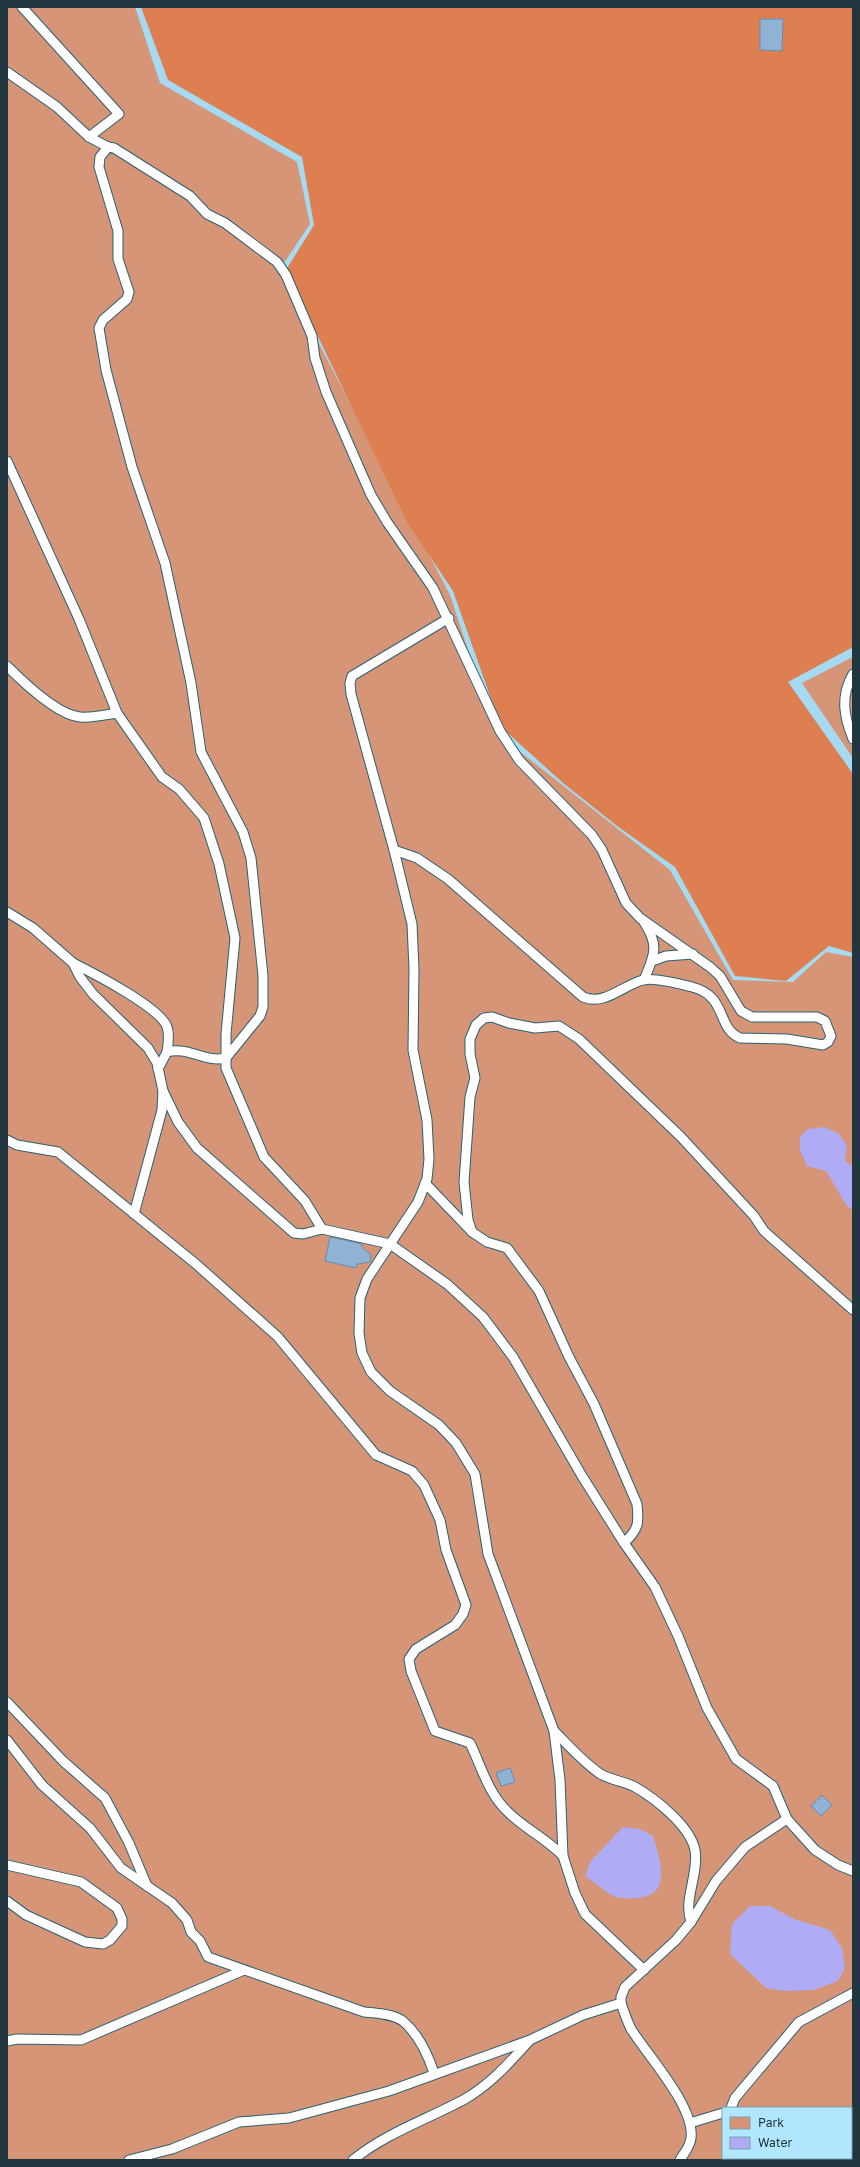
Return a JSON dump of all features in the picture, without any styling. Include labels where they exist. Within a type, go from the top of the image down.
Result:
[{"type":"lane","points":[[22,7],[119,114],[89,137]]},
{"type":"lane","points":[[7,72],[57,107],[89,137],[108,147],[114,148],[190,196],[207,214],[224,223],[277,262],[286,274],[312,336],[316,358],[326,392],[371,495],[387,522],[433,588],[449,618],[500,731],[519,760],[592,835],[602,850],[626,903],[642,919],[693,954],[720,976],[741,1011],[752,1017],[817,1017],[825,1021],[830,1029],[831,1036],[828,1042],[823,1045],[787,1040],[740,1038],[733,1035],[728,1029],[711,995],[694,987],[644,980],[603,998],[592,1001],[583,997],[448,879],[416,858],[394,850]]},
{"type":"lane","points":[[108,147],[100,157],[99,167],[118,230],[118,259],[129,292],[127,299],[103,320],[99,328],[106,370],[132,466],[165,563],[191,682],[202,752],[243,832],[251,858],[263,976],[263,1007],[260,1016],[226,1058],[212,1060],[176,1049],[167,1052]]},
{"type":"lane","points":[[7,461],[76,612],[117,712],[162,777],[179,789],[204,818],[219,864],[235,938],[226,1034],[226,1068],[264,1157],[305,1201],[322,1228]]},
{"type":"lane","points":[[449,618],[352,676],[350,683],[362,736],[394,850],[397,868],[412,924],[414,969],[413,1050],[427,1120],[429,1159],[425,1183],[418,1202],[367,1279],[360,1298],[359,1333],[362,1353],[371,1372],[390,1390],[443,1429],[456,1443],[475,1474],[488,1554],[554,1731],[560,1780],[563,1856],[575,1893],[585,1914],[644,1970]]},
{"type":"lane","points":[[7,666],[57,708],[79,717],[97,717],[117,712]]},
{"type":"lane","points":[[853,674],[844,697],[845,719],[853,739]]},
{"type":"lane","points":[[7,912],[33,928],[73,962],[102,978],[160,1015],[167,1026],[167,1052],[158,1069]]},
{"type":"lane","points":[[642,919],[649,930],[654,944],[654,956],[644,980]]},
{"type":"lane","points":[[652,961],[666,956],[693,954]]},
{"type":"lane","points":[[73,962],[80,977],[93,994],[148,1048],[158,1069],[163,1090],[186,1135],[214,1164],[294,1233],[303,1234],[322,1228],[390,1244],[447,1284],[483,1317],[513,1357],[582,1476],[624,1543],[655,1587],[678,1636],[707,1708],[736,1759],[773,1786],[787,1818],[815,1850],[838,1865],[853,1871]]},
{"type":"lane","points":[[472,1232],[468,1220],[464,1182],[470,1097],[475,1078],[470,1054],[470,1039],[476,1025],[484,1018],[492,1017],[510,1023],[535,1028],[559,1026],[579,1039],[675,1132],[754,1216],[764,1231],[853,1310]]},
{"type":"lane","points":[[134,1214],[162,1110],[163,1090]]},
{"type":"lane","points":[[7,1140],[17,1144],[58,1152],[134,1214],[278,1336],[376,1454],[412,1471],[424,1485],[440,1520],[446,1550],[466,1605],[463,1614],[455,1625],[416,1649],[409,1660],[411,1670],[435,1731],[470,1743],[488,1784],[505,1809],[519,1823],[553,1846],[563,1856]]},
{"type":"lane","points":[[425,1183],[472,1232],[487,1242],[508,1248],[539,1291],[557,1326],[569,1357],[594,1404],[637,1504],[639,1519],[635,1533],[624,1543]]},
{"type":"lane","points":[[7,1702],[63,1761],[105,1798],[129,1843],[147,1886]]},
{"type":"lane","points":[[554,1731],[580,1758],[600,1773],[635,1787],[665,1809],[685,1829],[695,1850],[695,1868],[687,1912],[691,1922]]},
{"type":"lane","points":[[7,1740],[42,1785],[90,1828],[121,1868],[172,1903],[187,1920],[191,1932],[200,1941],[208,1956],[364,2012],[381,2014],[403,2021],[427,2052],[434,2073]]},
{"type":"lane","points":[[680,2160],[688,2147],[691,2138],[690,2123],[681,2100],[631,2028],[621,2004],[621,1997],[626,1987],[676,1940],[691,1922],[716,1881],[745,1847],[787,1818]]},
{"type":"lane","points":[[7,1865],[81,1882],[117,1908],[122,1919],[122,1926],[110,1940],[103,1944],[85,1942],[26,1915],[7,1901]]},
{"type":"lane","points":[[7,2042],[17,2039],[81,2040],[244,1970]]},
{"type":"lane","points":[[731,2107],[735,2098],[799,2022],[853,1993]]},
{"type":"lane","points":[[129,2160],[172,2149],[239,2122],[289,2118],[389,2091],[434,2073],[530,2040],[583,2015],[621,2004]]},
{"type":"lane","points":[[353,2160],[382,2140],[466,2098],[480,2089],[511,2063],[530,2040]]},
{"type":"lane","points":[[690,2123],[722,2112]]},
{"type":"green space","points":[[7,7],[135,7],[160,83],[297,162],[310,224],[280,269],[450,595],[495,732],[670,870],[733,980],[793,982],[826,952],[853,957],[853,2160],[7,2160]]},
{"type":"green space","points":[[853,657],[853,758],[802,683]]},
{"type":"shaded area","points":[[141,7],[853,7],[853,647],[788,682],[853,774],[853,953],[829,946],[786,981],[735,976],[675,867],[617,826],[563,783],[501,727],[453,591],[407,522],[286,270],[314,225],[302,157],[168,80]]},
{"type":"water","points":[[824,1127],[839,1134],[847,1146],[845,1161],[853,1167],[853,1210],[847,1206],[826,1171],[807,1166],[800,1150],[800,1137],[808,1129]]},
{"type":"water","points":[[623,1827],[640,1829],[653,1836],[659,1855],[661,1874],[660,1883],[656,1890],[649,1895],[638,1898],[616,1897],[585,1876],[590,1862]]},
{"type":"water","points":[[750,1906],[770,1906],[794,1919],[830,1930],[842,1948],[845,1968],[838,1981],[814,1990],[784,1991],[766,1988],[730,1954],[732,1924]]},
{"type":"building","points":[[760,19],[783,19],[782,51],[760,50]]},
{"type":"building","points":[[330,1237],[362,1244],[361,1246],[371,1255],[370,1262],[357,1264],[356,1268],[325,1261]]},
{"type":"building","points":[[510,1768],[515,1782],[501,1786],[496,1773]]},
{"type":"building","points":[[822,1795],[832,1805],[821,1816],[811,1806]]}]
